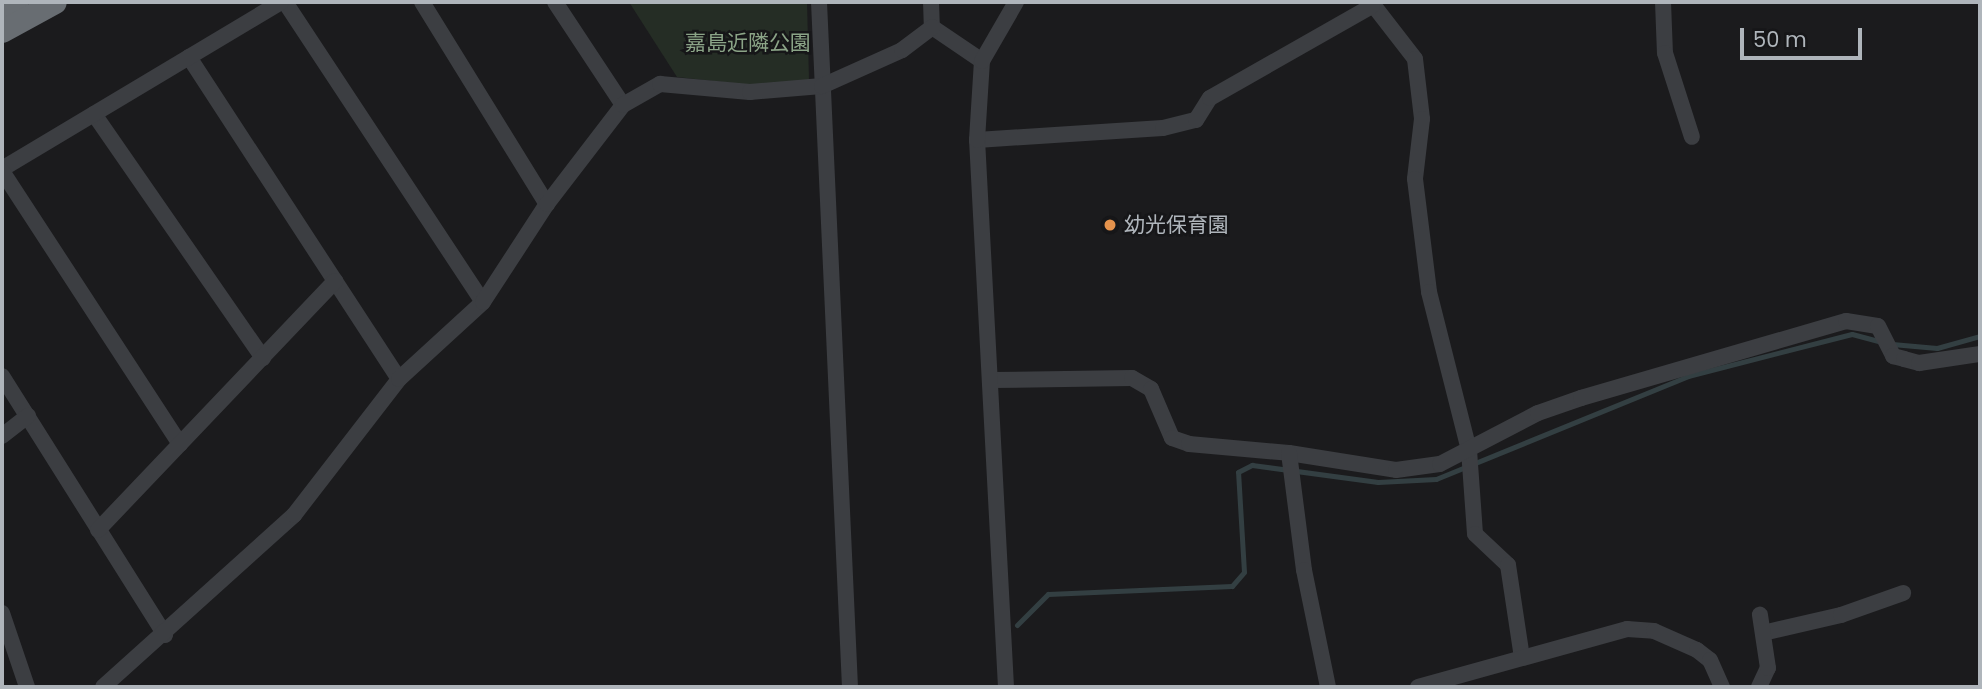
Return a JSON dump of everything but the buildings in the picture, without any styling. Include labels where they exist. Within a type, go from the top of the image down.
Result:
[{"type":"highway","points":[[2,11],[17,2]]},
{"type":"highway","points":[[2,31],[55,2]]},
{"type":"street","points":[[180,444],[2,170],[283,2],[483,302]]},
{"type":"street","points":[[422,2],[547,204]]},
{"type":"street","points":[[555,2],[623,104]]},
{"type":"street","points":[[819,2],[850,687]]},
{"type":"street","points":[[931,2],[932,27]]},
{"type":"street","points":[[1006,687],[992,380],[977,140],[982,61],[1016,2]]},
{"type":"street","points":[[1663,2],[1665,53],[1692,137]]},
{"type":"street","points":[[977,140],[1163,128],[1196,120],[1210,98],[1371,4],[1415,59],[1422,119],[1415,179],[1429,292],[1469,450],[1475,534],[1508,565],[1522,658]]},
{"type":"street","points":[[103,687],[165,635],[294,515],[399,379],[483,302],[547,204],[623,104],[660,84],[750,92],[822,86],[902,50],[932,27]]},
{"type":"street","points":[[932,27],[982,61]]},
{"type":"street","points":[[189,57],[399,379]]},
{"type":"street","points":[[94,114],[263,358]]},
{"type":"street","points":[[98,530],[335,281]]},
{"type":"street","points":[[992,380],[1132,378],[1151,389],[1172,438],[1189,444],[1289,453],[1396,470],[1440,464],[1538,413],[1581,398],[1846,321],[1878,326],[1893,356],[1919,363],[1980,354]]},
{"type":"street","points":[[2,376],[165,635]]},
{"type":"street","points":[[2,436],[28,416]]},
{"type":"street","points":[[1289,453],[1304,570],[1328,687]]},
{"type":"street","points":[[1763,633],[1841,615],[1903,593]]},
{"type":"street","points":[[2,613],[27,687]]},
{"type":"street","points":[[1759,687],[1768,668],[1760,615]]},
{"type":"street","points":[[1418,687],[1627,629],[1654,631],[1703,655],[1721,687]]},
{"type":"green space","name":"嘉島近隣公園","points":[[629,2],[807,2],[809,80],[750,85],[677,77]]},
{"type":"waterway","points":[[1017,625],[1048,594],[1232,586],[1244,572],[1238,472],[1252,465],[1378,482],[1436,479],[1688,376],[1852,334],[1882,342]]},
{"type":"waterway","points":[[1892,344],[1937,348],[1980,336]]},
{"type":"place","name":"幼光保育園","points":[[1110,225]]}]
